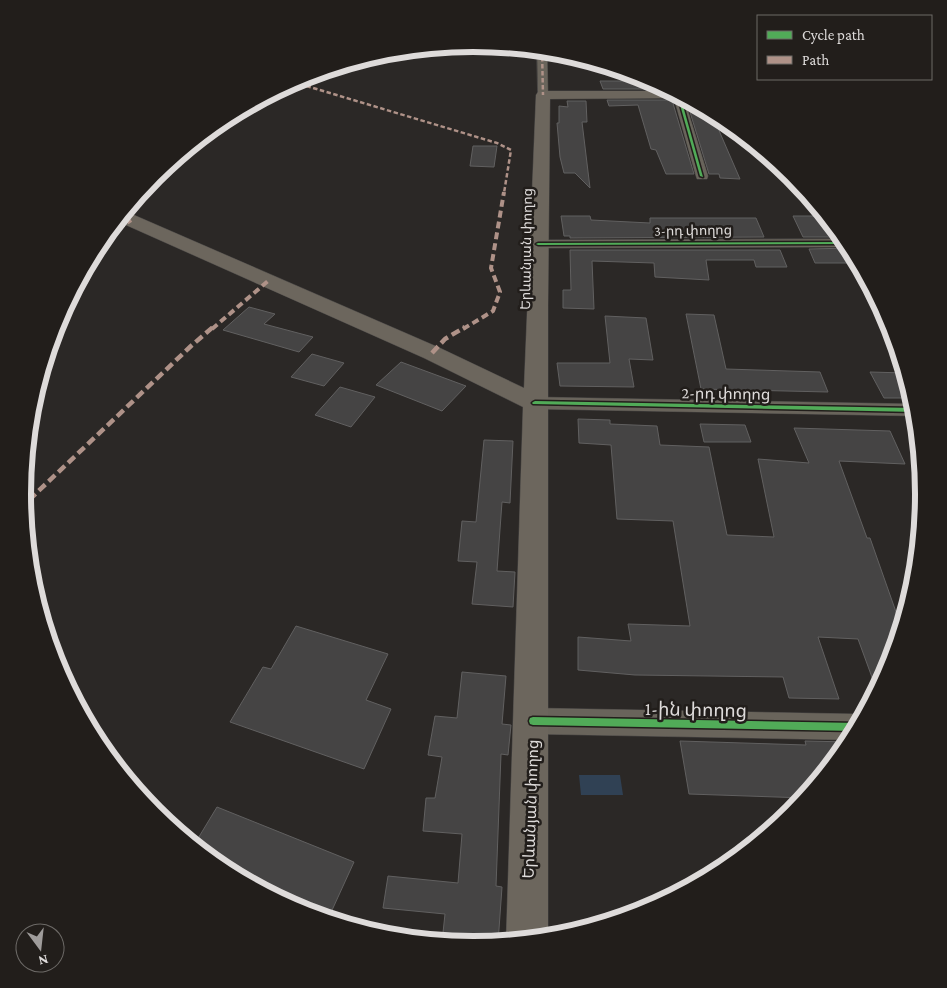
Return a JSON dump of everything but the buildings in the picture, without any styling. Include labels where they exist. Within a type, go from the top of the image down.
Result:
[{"type":"main road","points":[[543,95],[665,95]]},
{"type":"main road","name":"Երևանյան փողոց","points":[[527,932],[533,720],[535,403],[543,95]]},
{"type":"main road","points":[[128,219],[432,353],[535,403]]},
{"type":"street","points":[[542,58],[543,95]]},
{"type":"street","points":[[680,103],[702,176]]},
{"type":"street","name":"3-րդ փողոց","points":[[538,244],[837,243]]},
{"type":"street","name":"2-րդ փողոց","points":[[535,403],[907,410]]},
{"type":"street","name":"1-ին փողոց","points":[[533,720],[849,727]]},
{"type":"water","points":[[579,775],[620,775],[623,795],[581,795]]},
{"type":"marked path","points":[[542,58],[543,95]]},
{"type":"marked path","points":[[304,85],[497,143],[511,150],[491,268],[500,292],[493,311],[445,339],[432,353]]},
{"type":"marked path","points":[[122,226],[131,220]]},
{"type":"marked path","points":[[31,498],[191,346],[268,281]]},
{"type":"cycle path","points":[[680,103],[702,176]]},
{"type":"cycle path","points":[[538,244],[837,243]]},
{"type":"cycle path","points":[[535,403],[907,410]]},
{"type":"cycle path","points":[[533,721],[849,727]]}]
